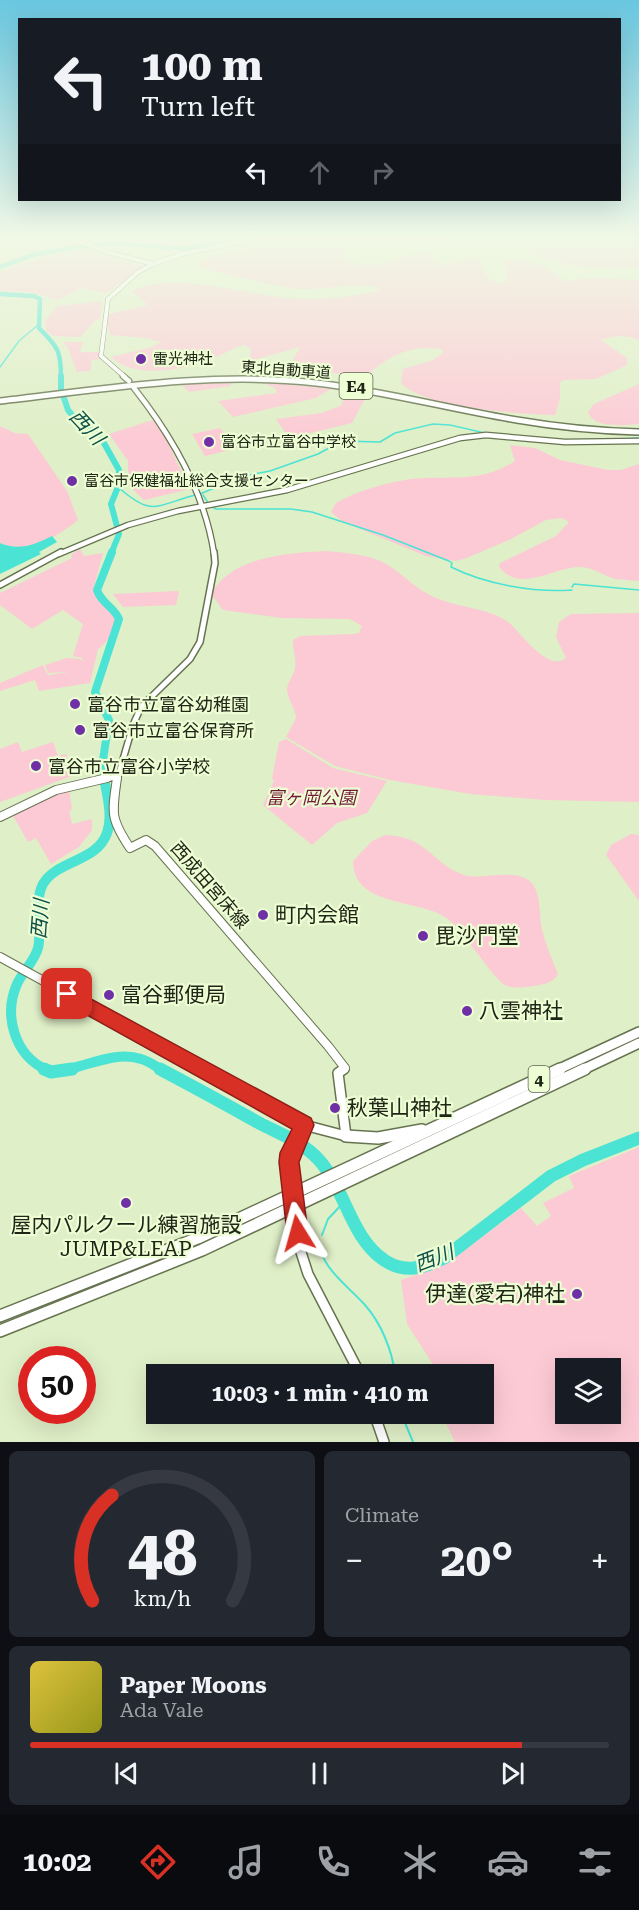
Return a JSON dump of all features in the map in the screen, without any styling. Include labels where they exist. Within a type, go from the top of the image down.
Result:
[{"type":"highway","name":"東北自動車道","points":[[0,400],[204,379],[282,380],[353,388],[539,425],[594,431],[639,430]]},
{"type":"highway","name":"4","points":[[0,1316],[156,1256],[292,1194],[345,1183],[440,1132],[639,1032]]},
{"type":"highway","name":"4","points":[[0,1331],[160,1269],[294,1207],[322,1187],[336,1173],[440,1132],[639,1043]]},
{"type":"highway","points":[[346,1137],[399,1136],[440,1132]]},
{"type":"main road","points":[[107,306],[101,356],[129,381]]},
{"type":"main road","name":"西成田宮床線","points":[[134,388],[162,424],[198,495],[208,505],[215,563],[200,642],[190,659],[141,707],[133,725],[114,777],[114,818],[120,835],[130,848],[146,840],[154,846],[345,1068],[339,1073],[346,1137]]},
{"type":"main road","points":[[0,585],[71,547],[128,525],[208,505],[277,493],[354,468],[471,436],[504,436],[565,442],[639,441]]},
{"type":"main road","points":[[0,817],[54,790],[114,777]]},
{"type":"main road","points":[[0,957],[303,1129],[346,1137]]},
{"type":"main road","points":[[303,1129],[290,1153],[289,1171],[300,1245],[308,1275],[355,1364]]},
{"type":"main road","points":[[378,1424],[384,1442]]},
{"type":"green space","points":[[58,306],[101,306],[100,319],[96,320],[80,337],[52,336],[46,330],[45,321]]},
{"type":"green space","points":[[142,306],[639,306],[639,341],[620,336],[601,340],[627,358],[627,365],[596,379],[563,380],[560,383],[560,399],[555,415],[497,411],[451,404],[413,392],[401,383],[403,369],[433,360],[444,352],[441,349],[409,350],[390,358],[365,378],[290,366],[300,347],[253,360],[250,359],[251,349],[244,345],[189,366],[161,371],[133,369],[111,357],[152,347],[161,342],[146,338],[110,335],[105,315]]},
{"type":"green space","points":[[63,342],[83,342],[80,352],[99,352],[100,359],[92,360],[90,371],[77,372],[68,348]]},
{"type":"green space","points":[[230,381],[231,386],[189,392],[180,383]]},
{"type":"green space","points":[[258,381],[331,389],[316,398],[233,417],[218,401],[277,393],[275,388]]},
{"type":"green space","points":[[639,384],[639,424],[603,424],[591,417],[588,412],[594,404]]},
{"type":"green space","points":[[350,390],[368,393],[352,423],[289,438],[276,419],[321,413],[340,406]]},
{"type":"green space","points":[[149,421],[157,421],[190,489],[144,500],[128,485],[128,461],[109,434]]},
{"type":"green space","points":[[0,426],[15,433],[28,434],[67,491],[78,520],[51,538],[21,547],[0,543]]},
{"type":"green space","points":[[220,428],[238,448],[205,456],[192,434]]},
{"type":"green space","points":[[510,445],[535,448],[560,460],[608,470],[621,470],[639,464],[639,581],[615,579],[584,567],[569,568],[527,579],[517,578],[508,575],[499,567],[500,563],[556,536],[569,522],[562,518],[546,520],[509,540],[455,561],[426,556],[343,522],[331,512],[336,503],[354,494],[382,485],[411,479],[477,476],[489,473],[515,461]]},
{"type":"green space","points":[[80,549],[84,556],[103,553],[93,590],[97,599],[115,615],[111,634],[98,649],[90,683],[39,691],[35,680],[0,691],[0,683],[43,665],[48,675],[69,672],[48,673],[45,665],[67,658],[80,659],[83,662],[82,658],[73,656],[83,624],[63,610],[32,629],[0,605],[0,593],[72,558],[71,555]]},
{"type":"green space","points":[[326,551],[374,558],[434,597],[500,617],[543,656],[551,660],[559,661],[566,658],[556,637],[559,622],[571,614],[639,613],[639,802],[545,800],[470,794],[390,780],[335,766],[286,737],[296,718],[287,690],[295,664],[293,640],[300,636],[359,633],[362,626],[350,619],[282,618],[223,610],[211,594],[220,581],[247,564],[278,555]]},
{"type":"green space","points":[[179,592],[176,605],[123,607],[113,594]]},
{"type":"green space","name":"富ヶ岡公園","points":[[286,739],[333,768],[387,781],[367,813],[337,823],[312,845],[263,805],[274,781],[272,778],[279,742]]},
{"type":"green space","points":[[18,742],[22,752],[53,742],[58,756],[66,754],[72,776],[0,802],[0,749]]},
{"type":"green space","points":[[69,789],[72,809],[69,811],[72,824],[92,819],[92,830],[79,847],[51,864],[36,838],[28,842],[12,814],[44,797]]},
{"type":"green space","points":[[631,834],[639,835],[639,901],[606,855],[611,845]]},
{"type":"green space","points":[[385,835],[411,840],[443,864],[464,875],[511,875],[528,880],[534,886],[538,896],[542,930],[558,974],[556,977],[548,983],[534,986],[517,988],[507,986],[494,975],[461,933],[445,917],[433,911],[389,900],[364,887],[356,876],[353,861],[372,841]]},
{"type":"green space","points":[[639,1147],[639,1442],[455,1442],[446,1424],[494,1424],[494,1364],[433,1364],[407,1324],[401,1280],[446,1264],[521,1208],[537,1226],[551,1216],[543,1203],[574,1188],[569,1176]]},
{"type":"water","points":[[52,536],[57,542],[39,552],[41,554],[0,574],[0,543],[20,547]]},
{"type":"waterway","name":"西川","points":[[40,306],[39,328],[57,350],[61,377]]},
{"type":"waterway","points":[[0,367],[19,341],[38,325]]},
{"type":"waterway","name":"西川","points":[[61,377],[61,389],[68,410],[78,422],[100,436],[119,470],[118,487],[111,504],[119,534],[111,554]]},
{"type":"waterway","points":[[200,494],[243,476],[270,471],[318,454],[342,441],[380,442],[395,433],[433,424],[450,425],[485,433]]},
{"type":"waterway","points":[[618,439],[639,438]]},
{"type":"waterway","points":[[570,440],[586,440]]},
{"type":"waterway","points":[[118,487],[147,506],[162,505],[195,495]]},
{"type":"waterway","points":[[203,495],[209,504]]},
{"type":"waterway","points":[[212,507],[216,509],[291,509],[312,512],[383,535],[449,561],[452,563],[451,567],[464,573],[494,583],[526,589],[572,590]]},
{"type":"waterway","name":"西川","points":[[104,780],[103,760],[109,720],[95,692],[119,619],[97,590],[112,552]]},
{"type":"waterway","points":[[572,587],[574,584],[639,590]]},
{"type":"waterway","name":"西川","points":[[47,1070],[36,1064],[20,1045],[12,1022],[13,996],[17,984],[38,948],[38,907],[43,884],[58,870],[95,850],[107,833],[109,813],[104,778]]},
{"type":"waterway","name":"西川","points":[[65,1070],[122,1057],[144,1060],[163,1070]]},
{"type":"waterway","name":"西川","points":[[44,1069],[51,1072],[65,1070]]},
{"type":"waterway","name":"西川","points":[[65,1070],[72,1069]]},
{"type":"waterway","name":"西川","points":[[160,1069],[292,1139],[306,1149],[328,1172],[356,1226],[373,1251],[384,1260],[399,1267],[422,1267],[444,1258],[551,1176],[583,1160],[639,1138]]},
{"type":"waterway","points":[[322,1235],[328,1219],[345,1201]]},
{"type":"waterway","points":[[319,1247],[333,1272],[365,1305],[376,1320],[394,1364]]},
{"type":"waterway","points":[[406,1424],[413,1442]]},
{"type":"place","name":"雷光神社","points":[[141,359]]},
{"type":"place","name":"富谷市立富谷中学校","points":[[209,442]]},
{"type":"place","name":"富谷市保健福祉総合支援センター","points":[[72,481]]},
{"type":"place","name":"富谷市立富谷幼稚園","points":[[75,704]]},
{"type":"place","name":"富谷市立富谷保育所","points":[[80,730]]},
{"type":"place","name":"富谷市立富谷小学校","points":[[36,766]]},
{"type":"place","name":"町内会館","points":[[263,915]]},
{"type":"place","name":"毘沙門堂","points":[[423,936]]},
{"type":"place","name":"富谷郵便局","points":[[109,995]]},
{"type":"place","name":"八雲神社","points":[[467,1011]]},
{"type":"place","name":"秋葉山神社","points":[[335,1108]]},
{"type":"place","name":"屋内パルクール練習施設 JUMP&LEAP","points":[[126,1203]]},
{"type":"place","name":"伊達(愛宕)神社","points":[[577,1294]]},
{"type":"route","points":[[67,994],[304,1125],[290,1153],[289,1162],[298,1233]]}]
